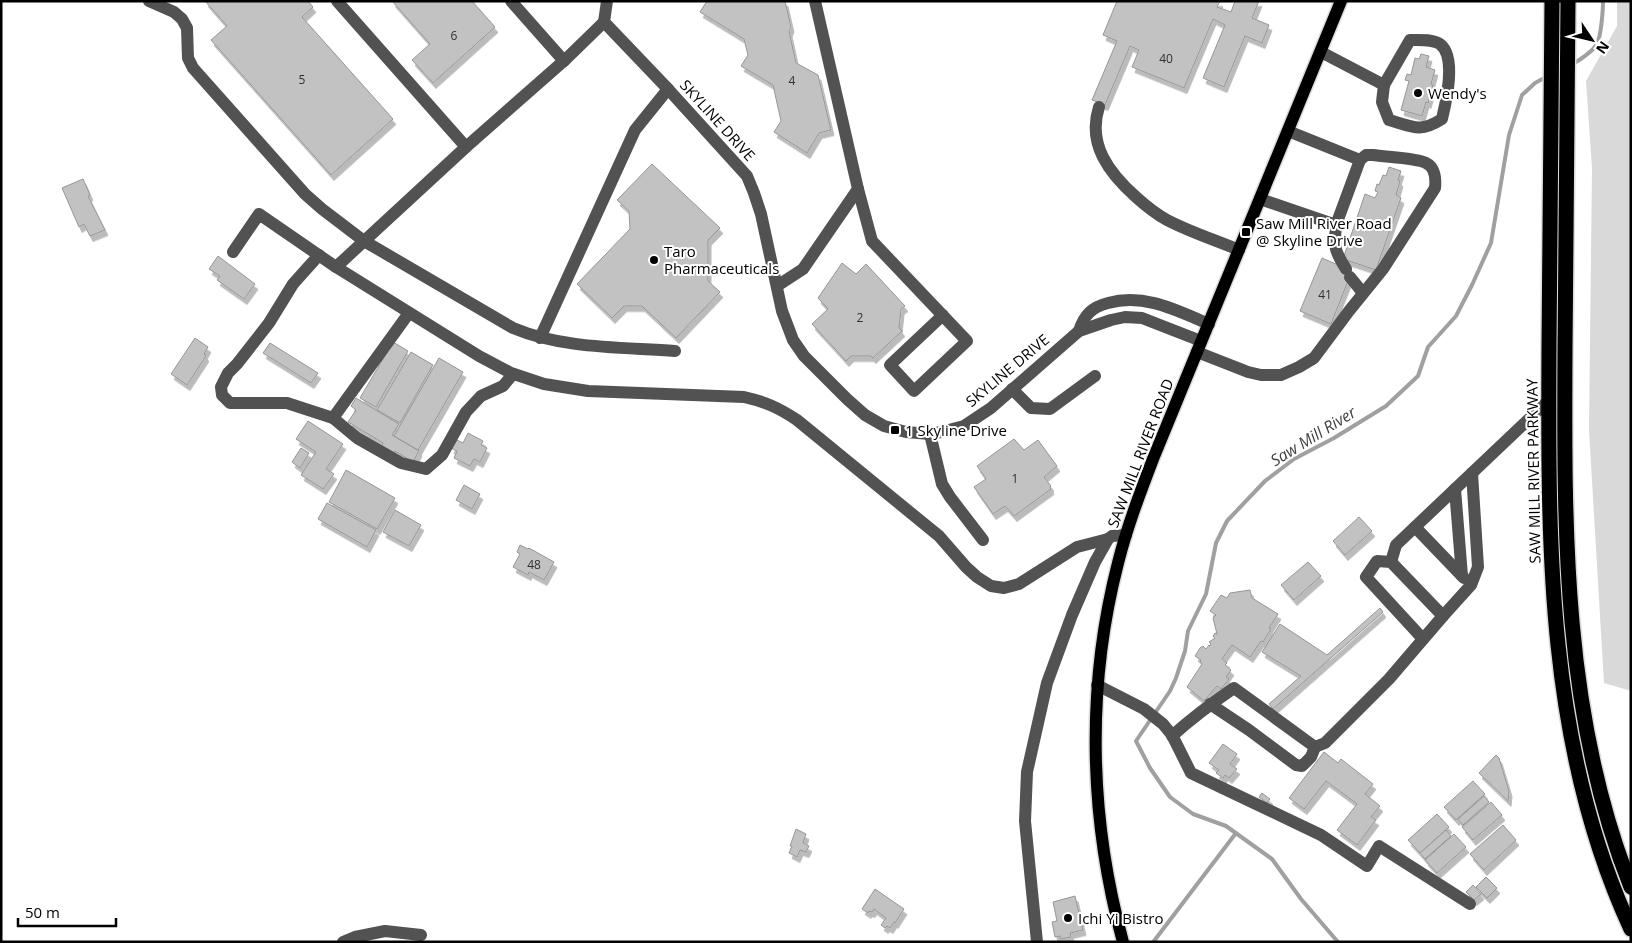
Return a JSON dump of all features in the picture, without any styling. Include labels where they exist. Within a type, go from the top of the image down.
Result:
[{"type":"highway","name":"SAW MILL RIVER PARKWAY","points":[[1552,1],[1549,494],[1552,589],[1556,636],[1566,711],[1579,777],[1606,869],[1631,929]]},
{"type":"highway","points":[[1568,1],[1565,490],[1571,620],[1577,676],[1594,768],[1606,814],[1631,887]]},
{"type":"main road","name":"SAW MILL RIVER ROAD","points":[[1123,942],[1107,871],[1098,806],[1095,754],[1097,685],[1107,613],[1126,535],[1150,465],[1341,1]]},
{"type":"street","points":[[149,1],[174,12],[182,19],[187,28],[188,58],[193,68],[305,194],[364,241],[513,328],[540,338],[564,342],[675,351]]},
{"type":"street","points":[[337,1],[466,147]]},
{"type":"street","points":[[511,1],[564,61]]},
{"type":"street","points":[[336,267],[466,147],[564,61],[604,22],[606,1]]},
{"type":"street","points":[[815,1],[858,189],[872,241],[967,341],[914,391],[890,365],[943,316]]},
{"type":"street","name":"SKYLINE DRIVE","points":[[604,22],[747,176],[761,214],[785,323],[793,340],[804,356],[865,415],[884,426],[906,432],[930,434],[964,426],[983,414],[1078,331],[1110,320],[1134,317],[1159,323],[1248,372],[1261,376],[1281,375],[1299,367],[1314,358],[1383,269],[1435,188],[1436,178],[1433,170],[1426,163],[1373,154],[1366,155],[1360,160]]},
{"type":"street","points":[[1410,40],[1425,40],[1440,44],[1446,51],[1451,76],[1447,100],[1442,119],[1431,126],[1419,128],[1389,120],[1382,102],[1384,85],[1410,40]]},
{"type":"street","points":[[1321,52],[1384,85]]},
{"type":"street","points":[[540,338],[635,130],[668,89]]},
{"type":"street","points":[[1099,107],[1095,130],[1098,145],[1113,174],[1154,212],[1168,220],[1239,250]]},
{"type":"street","points":[[1288,131],[1360,160],[1336,225],[1334,244],[1336,255],[1363,293]]},
{"type":"street","points":[[777,286],[803,269],[858,189]]},
{"type":"street","points":[[1260,199],[1336,225]]},
{"type":"street","points":[[234,252],[259,214],[336,267],[479,356],[513,374],[544,384],[588,391],[744,397],[774,406],[797,420],[939,536],[976,577],[990,586],[1004,588],[1019,584],[1077,547],[1108,539],[1112,536],[1126,535]]},
{"type":"street","points":[[318,255],[293,284],[269,323],[238,364],[228,373],[221,387],[222,394],[230,403],[287,403],[333,418],[357,438],[401,463],[426,469],[442,455],[466,412],[481,396],[502,386],[513,374]]},
{"type":"street","name":"SKYLINE DRIVE","points":[[1078,331],[1084,318],[1090,311],[1105,304],[1123,300],[1154,302],[1209,324]]},
{"type":"street","points":[[333,418],[409,312]]},
{"type":"street","points":[[1012,389],[1032,408],[1050,408],[1095,376]]},
{"type":"street","points":[[1391,562],[1396,545],[1549,400]]},
{"type":"street","points":[[930,434],[942,484],[984,540]]},
{"type":"street","points":[[1210,704],[1296,765],[1302,766],[1311,757],[1315,747],[1325,743],[1383,686],[1443,616],[1478,567],[1472,474]]},
{"type":"street","points":[[1455,489],[1467,580]]},
{"type":"street","points":[[1415,527],[1467,580]]},
{"type":"street","points":[[1038,942],[1025,821],[1027,772],[1047,683],[1058,650],[1085,584],[1108,539]]},
{"type":"street","points":[[1423,639],[1366,577],[1377,561],[1391,562],[1443,616]]},
{"type":"street","points":[[1097,685],[1144,709],[1163,724],[1172,736],[1191,773],[1321,835],[1367,866],[1379,846],[1470,904]]},
{"type":"street","points":[[1172,736],[1210,704],[1234,688],[1315,747]]},
{"type":"street","points":[[343,942],[355,937],[386,932],[422,935]]},
{"type":"shaded area","points":[[1617,1],[1631,1],[1631,691],[1604,683],[1589,430],[1592,168],[1586,81],[1617,26]]},
{"type":"building","points":[[205,1],[308,1],[313,7],[302,17],[393,119],[331,175],[211,40],[227,26]]},
{"type":"building","points":[[392,1],[472,1],[495,27],[433,83],[412,60],[430,44]]},
{"type":"building","points":[[707,1],[785,1],[796,63],[818,75],[831,130],[819,133],[807,153],[774,132],[781,121],[773,85],[741,66],[748,55],[744,39],[700,12]]},
{"type":"building","points":[[1117,1],[1220,1],[1217,7],[1231,12],[1235,1],[1259,1],[1252,18],[1269,25],[1262,43],[1245,36],[1224,87],[1203,78],[1225,25],[1213,19],[1184,88],[1132,67],[1139,50],[1130,46],[1105,105],[1092,100],[1117,41],[1103,35]]},
{"type":"building","name":"Wendy's","points":[[1421,54],[1429,56],[1426,67],[1435,70],[1428,103],[1426,102],[1422,116],[1401,110],[1409,81],[1405,80],[1407,74],[1411,75],[1415,58],[1419,59]]},
{"type":"building","name":"Taro Pharmaceuticals","points":[[652,164],[720,228],[708,240],[708,281],[720,292],[676,338],[642,306],[624,306],[612,318],[577,284],[630,229],[629,211],[617,200]]},
{"type":"building","points":[[1389,167],[1401,171],[1396,195],[1401,198],[1376,270],[1343,259],[1365,194],[1375,198],[1378,192],[1375,191],[1377,184],[1379,185],[1383,175],[1386,176]]},
{"type":"building","points":[[83,179],[90,195],[88,196],[105,230],[90,236],[84,224],[79,227],[62,188]]},
{"type":"building","points":[[218,256],[255,284],[244,299],[217,280],[220,276],[209,269]]},
{"type":"building","points":[[1322,258],[1352,271],[1331,324],[1300,311]]},
{"type":"building","points":[[842,263],[856,274],[866,264],[905,306],[901,309],[899,328],[902,331],[873,358],[871,356],[851,356],[846,361],[812,324],[828,309],[818,298]]},
{"type":"building","points":[[195,338],[208,347],[204,354],[206,356],[187,385],[171,374]]},
{"type":"building","points":[[393,342],[408,351],[376,407],[360,398]]},
{"type":"building","points":[[270,343],[318,373],[311,383],[263,353]]},
{"type":"building","points":[[411,352],[433,365],[400,423],[377,410]]},
{"type":"building","points":[[439,358],[463,372],[418,450],[394,436]]},
{"type":"building","points":[[356,398],[399,424],[392,435],[419,451],[413,462],[395,451],[392,455],[381,448],[383,443],[348,422],[356,410],[351,406]]},
{"type":"building","points":[[308,421],[343,444],[326,469],[334,474],[323,489],[301,475],[316,452],[296,439]]},
{"type":"building","points":[[468,433],[483,441],[481,445],[487,448],[480,462],[474,459],[470,466],[454,458],[457,451],[451,448],[455,439],[463,443]]},
{"type":"building","points":[[1014,439],[1024,450],[1038,440],[1057,466],[1044,477],[1051,486],[1051,489],[1014,516],[1005,506],[993,514],[974,487],[986,479],[977,466]]},
{"type":"building","points":[[301,448],[309,453],[300,468],[292,462]]},
{"type":"building","points":[[346,470],[395,498],[377,529],[329,502]]},
{"type":"building","points":[[464,485],[480,494],[472,509],[456,500]]},
{"type":"building","points":[[327,503],[376,530],[367,547],[318,519]]},
{"type":"building","points":[[395,510],[421,525],[409,546],[383,532]]},
{"type":"building","points":[[1359,517],[1372,531],[1345,555],[1333,541]]},
{"type":"building","points":[[520,545],[554,562],[544,580],[529,572],[528,575],[513,567],[520,554],[517,552]]},
{"type":"building","points":[[1308,562],[1321,576],[1294,600],[1281,585]]},
{"type":"building","points":[[1250,590],[1252,598],[1278,614],[1263,642],[1261,641],[1250,657],[1232,645],[1222,659],[1231,670],[1226,677],[1229,679],[1221,689],[1217,686],[1204,701],[1187,687],[1202,664],[1201,660],[1195,656],[1203,646],[1206,649],[1210,646],[1209,642],[1215,638],[1213,636],[1215,633],[1217,634],[1213,618],[1216,615],[1210,611],[1221,595],[1227,598],[1230,593]]},
{"type":"building","points":[[1380,608],[1383,612],[1273,709],[1269,704],[1301,676],[1262,652],[1280,624],[1327,655]]},
{"type":"building","points":[[1223,744],[1237,754],[1230,764],[1237,769],[1229,778],[1225,775],[1223,778],[1216,773],[1219,770],[1209,763]]},
{"type":"building","points":[[1324,752],[1338,763],[1341,759],[1373,784],[1365,794],[1380,806],[1371,817],[1376,820],[1357,845],[1337,830],[1357,804],[1326,781],[1304,809],[1289,798]]},
{"type":"building","points":[[1496,755],[1499,758],[1509,791],[1508,801],[1479,773]]},
{"type":"building","points":[[1473,781],[1485,794],[1456,820],[1444,807]]},
{"type":"building","points":[[1262,793],[1270,799],[1267,803],[1259,797]]},
{"type":"building","points":[[1484,796],[1489,802],[1463,825],[1458,819]]},
{"type":"building","points":[[1491,802],[1502,815],[1473,840],[1462,827]]},
{"type":"building","points":[[1437,814],[1449,827],[1420,853],[1408,840]]},
{"type":"building","points":[[1503,825],[1516,840],[1484,870],[1470,854]]},
{"type":"building","points":[[796,829],[806,834],[803,843],[809,846],[806,852],[800,850],[797,857],[789,853]]},
{"type":"building","points":[[1446,830],[1451,836],[1425,859],[1420,853]]},
{"type":"building","points":[[1454,834],[1466,847],[1437,873],[1425,860]]},
{"type":"building","points":[[1486,877],[1497,888],[1487,898],[1476,887]]},
{"type":"building","points":[[1473,885],[1481,894],[1474,900],[1466,892]]},
{"type":"building","points":[[875,889],[904,909],[890,928],[887,926],[885,928],[881,925],[886,918],[874,909],[868,913],[862,909]]},
{"type":"building","name":"Ichi Yi Bistro","points":[[1075,896],[1083,930],[1070,933],[1071,937],[1060,939],[1060,936],[1055,937],[1052,922],[1057,921],[1053,902]]},
{"type":"waterway","name":"Saw Mill River","points":[[1572,64],[1586,55],[1597,44],[1601,30],[1603,1]]},
{"type":"waterway","name":"Saw Mill River","points":[[1338,942],[1301,899],[1272,859],[1226,826],[1193,814],[1170,797],[1150,768],[1136,741],[1170,691],[1176,678],[1185,651],[1188,631],[1206,594],[1216,543],[1227,521],[1265,481],[1294,459],[1334,438],[1386,406],[1418,376],[1428,347],[1456,316],[1491,243],[1509,135],[1522,95],[1535,83],[1548,76]]},
{"type":"waterway","points":[[1154,941],[1236,833]]},
{"type":"place","name":"Wendy's","points":[[1418,93]]},
{"type":"place","name":"Saw Mill River Road @ Skyline Drive","points":[[1246,232]]},
{"type":"place","name":"Taro Pharmaceuticals","points":[[654,260]]},
{"type":"place","name":"1 Skyline Drive","points":[[895,430]]},
{"type":"place","name":"Ichi Yi Bistro","points":[[1068,918]]}]
